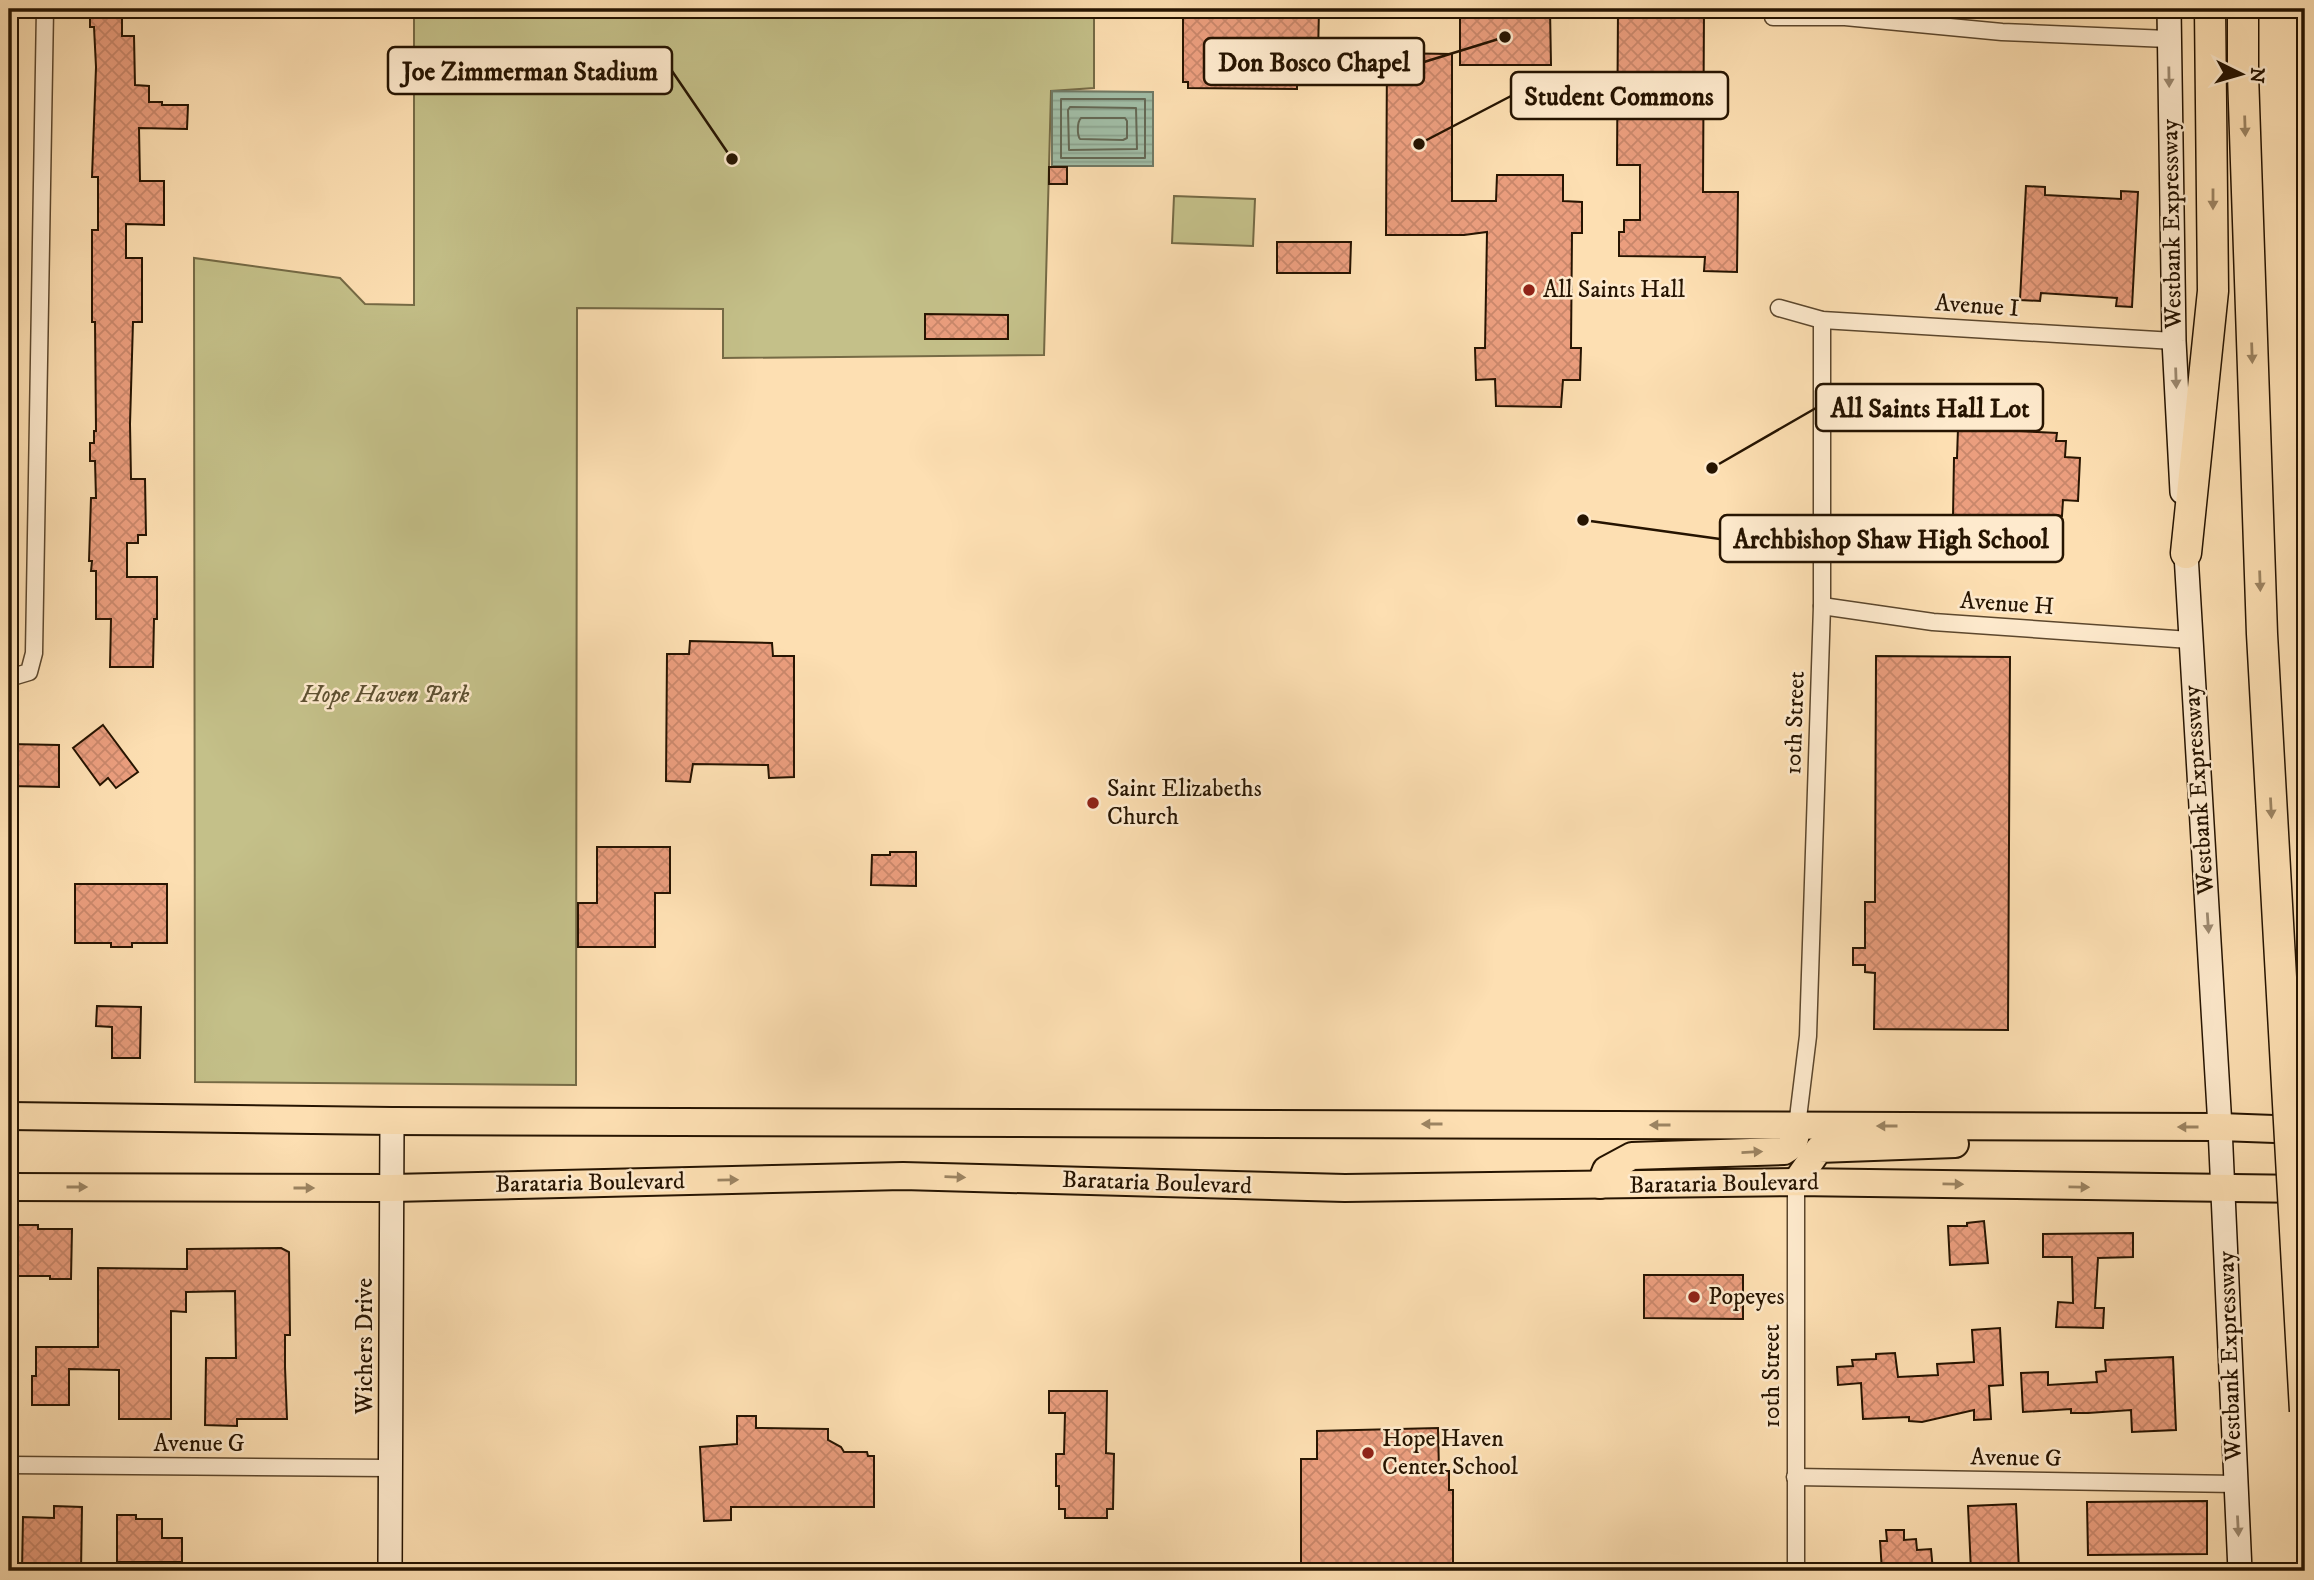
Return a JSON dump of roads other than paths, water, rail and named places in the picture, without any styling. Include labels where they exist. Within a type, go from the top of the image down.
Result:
[{"type":"highway","points":[[2186,553],[2213,291],[2210,9]]},
{"type":"highway","points":[[2243,9],[2262,634],[2305,1411]]},
{"type":"main road","name":"Westbank Expressway","points":[[2169,9],[2174,341],[2220,1127],[2240,1571]]},
{"type":"main road","points":[[9,1116],[392,1121],[2220,1127],[2305,1130]]},
{"type":"main road","name":"Wichers Drive","points":[[390,1571],[392,1121]]},
{"type":"main road","points":[[1600,1185],[1606,1170],[1632,1156],[1784,1151],[1792,1147],[1797,1126]]},
{"type":"main road","points":[[1796,1182],[1819,1149],[1988,1142],[2007,1126]]},
{"type":"main road","name":"Barataria Boulevard","points":[[9,1187],[392,1188],[903,1176],[1345,1188],[1796,1182],[2305,1189]]},
{"type":"street","points":[[9,678],[29,671],[34,653],[45,9]]},
{"type":"street","points":[[1773,16],[1834,17],[2002,32],[2168,39]]},
{"type":"street","name":"Avenue I","points":[[1779,308],[1822,320],[2174,341]]},
{"type":"street","name":"10th Street","points":[[1797,1126],[1808,1036],[1822,606],[1822,320]]},
{"type":"street","name":"Avenue H","points":[[1822,606],[1933,622],[2190,640]]},
{"type":"street","name":"10th Street","points":[[1796,1182],[1796,1571]]},
{"type":"street","name":"Avenue G","points":[[9,1465],[390,1468]]},
{"type":"street","name":"Avenue G","points":[[1795,1477],[2236,1485]]},
{"type":"water","points":[[1052,91],[1153,92],[1153,166],[1052,166]]},
{"type":"place","name":"Don Bosco Chapel","points":[[1505,37]]},
{"type":"place","name":"Student Commons","points":[[1419,144]]},
{"type":"place","name":"Joe Zimmerman Stadium","points":[[732,159]]},
{"type":"place","name":"All Saints Hall","points":[[1529,290]]},
{"type":"place","name":"All Saints Hall Lot","points":[[1712,468]]},
{"type":"place","name":"Archbishop Shaw High School","points":[[1583,520]]},
{"type":"place","name":"Saint Elizabeths Church","points":[[1093,803]]},
{"type":"place","name":"Popeyes","points":[[1694,1297]]},
{"type":"place","name":"Hope Haven Center School","points":[[1368,1453]]},
{"type":"park label","name":"Hope Haven Park","points":[[385,695]]}]
